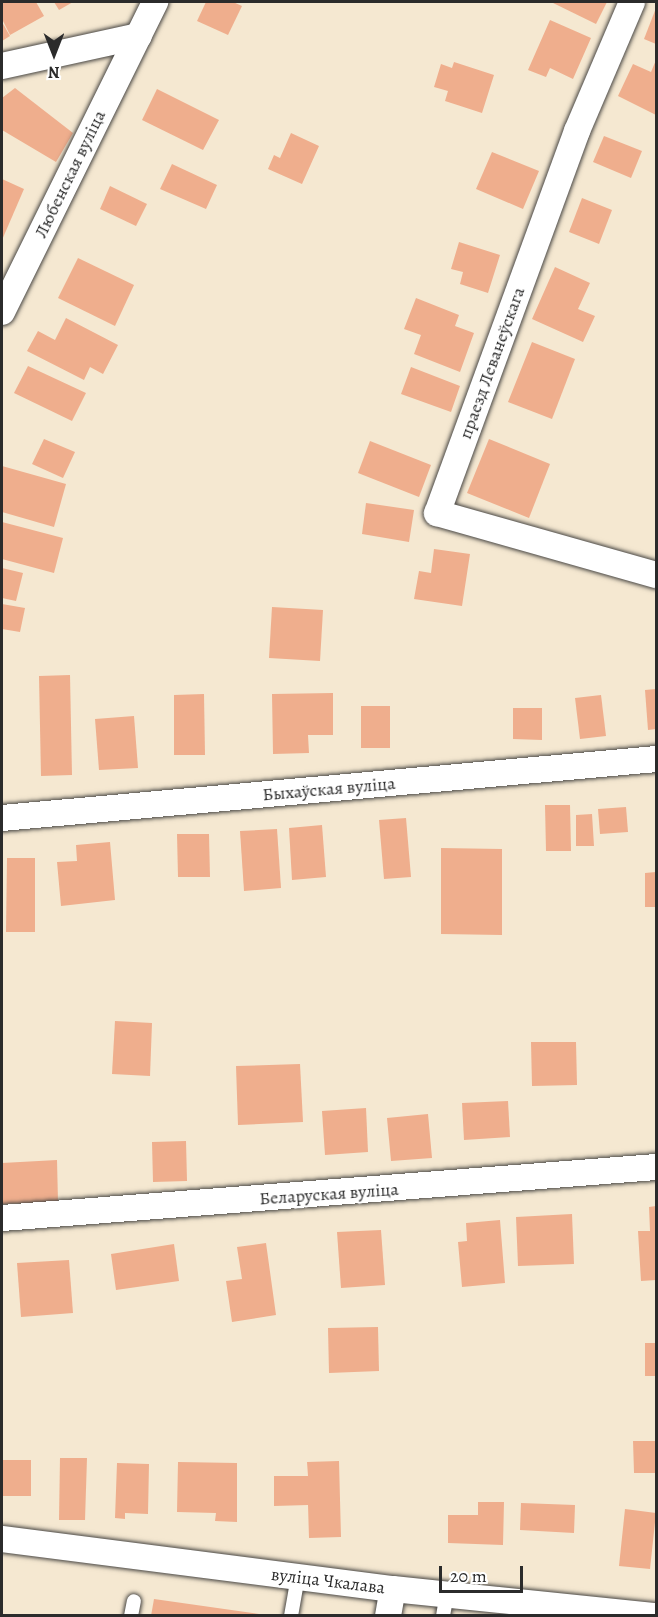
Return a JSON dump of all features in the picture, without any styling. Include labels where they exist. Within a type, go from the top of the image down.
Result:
[{"type":"street","name":"Любенская вуліца","points":[[2,312],[155,2]]},
{"type":"street","name":"праезд Леванеўскага","points":[[632,2],[577,131],[437,513],[657,575]]},
{"type":"street","points":[[2,66],[139,36]]},
{"type":"street","name":"Быхаўская вуліца","points":[[2,818],[657,759]]},
{"type":"street","name":"Беларуская вуліца","points":[[2,1218],[657,1167]]},
{"type":"street","name":"вуліца Чкалава","points":[[2,1539],[393,1589],[445,1605],[656,1616]]},
{"type":"street","points":[[388,1616],[393,1589]]},
{"type":"lane","points":[[291,1616],[298,1577]]},
{"type":"lane","points":[[131,1616],[134,1600]]},
{"type":"building","points":[[2,2],[36,2],[44,16],[10,35],[2,19]]},
{"type":"building","points":[[54,2],[73,2],[59,10]]},
{"type":"building","points":[[206,2],[233,2],[242,6],[228,35],[197,21]]},
{"type":"building","points":[[551,2],[607,2],[596,24]]},
{"type":"building","points":[[656,8],[656,44],[644,39]]},
{"type":"building","points":[[550,20],[591,38],[573,79],[550,68],[546,77],[528,70]]},
{"type":"building","points":[[2,22],[10,36],[2,41]]},
{"type":"building","points":[[656,60],[656,115],[618,96],[633,64],[651,72]]},
{"type":"building","points":[[454,62],[494,75],[482,113],[445,101],[448,91],[434,87],[441,64],[452,68]]},
{"type":"building","points":[[15,88],[73,133],[56,162],[2,130],[2,98]]},
{"type":"building","points":[[157,89],[219,120],[203,150],[142,120]]},
{"type":"building","points":[[291,133],[319,146],[302,184],[268,169],[274,155],[280,158]]},
{"type":"building","points":[[604,136],[642,151],[631,178],[593,162]]},
{"type":"building","points":[[492,152],[539,171],[523,209],[476,189]]},
{"type":"building","points":[[172,164],[217,185],[206,209],[160,189]]},
{"type":"building","points":[[2,179],[24,189],[2,240]]},
{"type":"building","points":[[110,186],[147,204],[136,226],[100,209]]},
{"type":"building","points":[[582,198],[612,210],[599,244],[569,232]]},
{"type":"building","points":[[459,242],[500,255],[488,293],[460,284],[463,272],[451,269]]},
{"type":"building","points":[[78,258],[134,285],[115,326],[58,298]]},
{"type":"building","points":[[555,267],[590,283],[578,309],[595,316],[583,342],[532,319]]},
{"type":"building","points":[[416,298],[459,315],[455,326],[474,333],[460,372],[414,354],[421,335],[404,329]]},
{"type":"building","points":[[66,318],[118,345],[103,374],[90,367],[84,380],[27,351],[38,331],[55,340]]},
{"type":"building","points":[[532,342],[575,359],[552,419],[508,402]]},
{"type":"building","points":[[28,366],[86,393],[72,421],[14,393]]},
{"type":"building","points":[[411,367],[460,386],[451,412],[401,394]]},
{"type":"building","points":[[44,439],[75,452],[63,478],[32,464]]},
{"type":"building","points":[[489,439],[550,464],[529,518],[467,493]]},
{"type":"building","points":[[370,441],[431,465],[419,497],[358,473]]},
{"type":"building","points":[[2,466],[66,484],[54,527],[2,512]]},
{"type":"building","points":[[366,503],[414,510],[409,542],[362,534]]},
{"type":"building","points":[[2,522],[63,538],[54,573],[2,559]]},
{"type":"building","points":[[434,549],[470,554],[462,606],[414,599],[419,571],[431,573]]},
{"type":"building","points":[[2,568],[23,573],[16,601],[2,598]]},
{"type":"building","points":[[2,604],[25,608],[20,632],[2,629]]},
{"type":"building","points":[[272,607],[323,610],[320,661],[269,658]]},
{"type":"building","points":[[70,675],[72,775],[41,776],[39,676]]},
{"type":"building","points":[[656,689],[656,729],[648,730],[645,690]]},
{"type":"building","points":[[333,693],[333,735],[308,735],[309,753],[273,754],[272,694]]},
{"type":"building","points":[[204,694],[205,755],[174,755],[174,695]]},
{"type":"building","points":[[601,695],[606,736],[580,739],[575,698]]},
{"type":"building","points":[[361,706],[390,706],[390,748],[361,748]]},
{"type":"building","points":[[513,708],[542,708],[542,740],[513,739]]},
{"type":"building","points":[[134,716],[138,768],[99,770],[95,719]]},
{"type":"building","points":[[545,805],[570,805],[571,851],[546,851]]},
{"type":"building","points":[[626,807],[628,832],[600,834],[598,809]]},
{"type":"building","points":[[592,814],[594,846],[576,846],[576,815]]},
{"type":"building","points":[[406,818],[411,877],[384,879],[379,820]]},
{"type":"building","points":[[322,825],[326,877],[292,880],[289,828]]},
{"type":"building","points":[[277,829],[281,888],[244,891],[240,831]]},
{"type":"building","points":[[177,834],[209,834],[210,877],[178,877]]},
{"type":"building","points":[[110,842],[115,900],[61,906],[57,862],[77,861],[76,845]]},
{"type":"building","points":[[441,848],[502,849],[502,935],[441,934]]},
{"type":"building","points":[[7,858],[35,858],[35,932],[6,932]]},
{"type":"building","points":[[656,872],[656,907],[645,907],[645,873]]},
{"type":"building","points":[[115,1021],[152,1023],[150,1076],[112,1074]]},
{"type":"building","points":[[531,1042],[576,1042],[577,1085],[532,1086]]},
{"type":"building","points":[[300,1064],[303,1122],[238,1125],[236,1066]]},
{"type":"building","points":[[508,1101],[510,1137],[464,1140],[462,1103]]},
{"type":"building","points":[[366,1108],[368,1152],[325,1155],[322,1111]]},
{"type":"building","points":[[428,1114],[432,1158],[391,1161],[387,1118]]},
{"type":"building","points":[[186,1141],[187,1181],[153,1182],[152,1142]]},
{"type":"building","points":[[57,1160],[58,1202],[2,1204],[2,1163]]},
{"type":"building","points":[[656,1206],[656,1280],[641,1281],[638,1231],[650,1231],[649,1207]]},
{"type":"building","points":[[572,1214],[574,1264],[518,1266],[516,1217]]},
{"type":"building","points":[[500,1220],[505,1283],[462,1287],[458,1242],[467,1241],[466,1223]]},
{"type":"building","points":[[381,1230],[385,1285],[341,1288],[337,1232]]},
{"type":"building","points":[[266,1243],[276,1315],[232,1322],[226,1281],[242,1279],[237,1247]]},
{"type":"building","points":[[174,1244],[179,1281],[116,1290],[111,1254]]},
{"type":"building","points":[[69,1260],[73,1313],[21,1317],[17,1263]]},
{"type":"building","points":[[378,1327],[379,1371],[329,1373],[328,1328]]},
{"type":"building","points":[[645,1343],[656,1343],[656,1376],[645,1376]]},
{"type":"building","points":[[633,1441],[656,1441],[656,1473],[634,1473]]},
{"type":"building","points":[[60,1458],[87,1458],[85,1520],[59,1520]]},
{"type":"building","points":[[2,1460],[31,1460],[31,1496],[2,1496]]},
{"type":"building","points":[[339,1461],[341,1537],[309,1538],[308,1505],[274,1506],[274,1476],[308,1476],[307,1462]]},
{"type":"building","points":[[178,1462],[237,1463],[237,1522],[215,1521],[216,1513],[177,1512]]},
{"type":"building","points":[[117,1463],[149,1464],[148,1514],[125,1513],[125,1519],[115,1518]]},
{"type":"building","points":[[478,1502],[504,1502],[503,1545],[448,1543],[448,1515],[478,1515]]},
{"type":"building","points":[[521,1503],[575,1505],[574,1533],[520,1530]]},
{"type":"building","points":[[625,1509],[656,1513],[650,1569],[619,1566]]},
{"type":"building","points":[[154,1599],[259,1614],[259,1616],[151,1616]]}]
